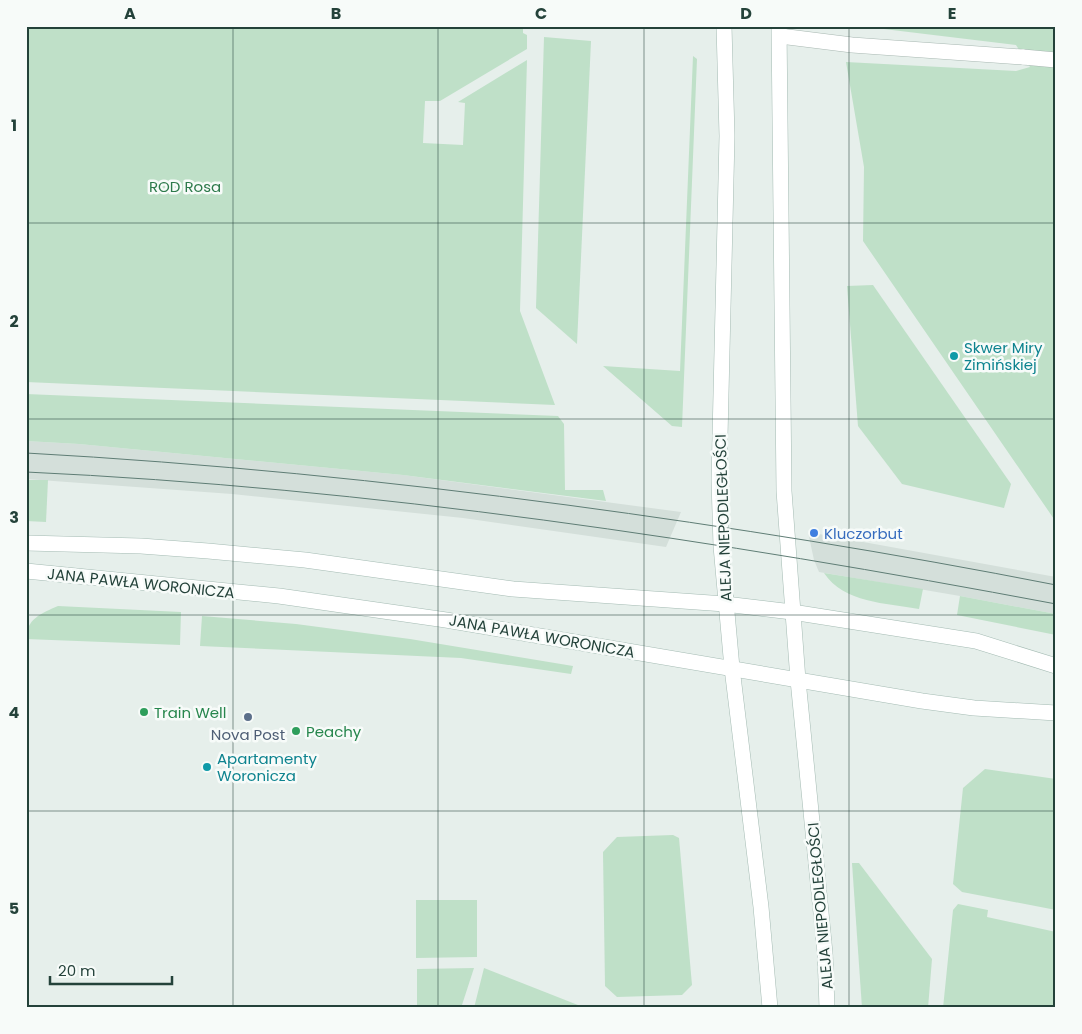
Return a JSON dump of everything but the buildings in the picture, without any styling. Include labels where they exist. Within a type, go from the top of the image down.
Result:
[{"type":"street","name":"ALEJA NIEPODLEGŁOŚCI","points":[[724,26],[726,136],[719,480],[725,604],[761,907],[770,1008]]},
{"type":"street","name":"ALEJA NIEPODLEGŁOŚCI","points":[[780,31],[784,490],[798,680],[825,953],[827,1008]]},
{"type":"street","points":[[780,31],[852,44],[1056,60]]},
{"type":"street","name":"JANA PAWŁA WORONICZA","points":[[26,543],[140,546],[208,551],[305,560],[513,590],[725,604],[792,612],[976,641],[1056,666]]},
{"type":"street","name":"JANA PAWŁA WORONICZA","points":[[26,571],[279,596],[446,620],[974,708],[1056,713]]},
{"type":"shaded area","points":[[26,441],[79,444],[403,475],[681,512],[666,547],[463,518],[232,494],[26,479]]},
{"type":"shaded area","points":[[808,532],[1056,577],[1056,614],[819,572],[814,560]]},
{"type":"green space","name":"ROD Rosa","points":[[26,26],[523,26],[523,33],[527,35],[527,49],[440,101],[425,101],[423,143],[463,145],[465,103],[458,102],[527,60],[520,311],[555,405],[26,382]]},
{"type":"green space","name":"Skwer Miry Zimińskiej","points":[[859,26],[1056,26],[1056,522],[863,241],[864,167],[846,62],[1016,71],[1030,67],[1016,45]]},
{"type":"green space","points":[[544,37],[591,41],[577,344],[536,308]]},
{"type":"green space","points":[[693,56],[697,59],[682,427],[672,426],[603,366],[680,371]]},
{"type":"green space","points":[[873,285],[1011,484],[1004,508],[902,484],[858,426],[847,286]]},
{"type":"green space","points":[[26,394],[558,416],[564,424],[565,490],[603,490],[606,501],[403,475],[79,444],[26,441]]},
{"type":"green space","points":[[26,480],[48,480],[46,522],[26,521]]},
{"type":"green space","points":[[824,573],[923,589],[919,609],[880,603],[854,596],[832,583]]},
{"type":"green space","points":[[960,596],[1056,614],[1056,635],[957,615]]},
{"type":"green space","points":[[58,606],[181,612],[180,645],[26,639],[32,622],[41,614]]},
{"type":"green space","points":[[202,616],[296,624],[410,639],[573,666],[571,674],[461,658],[200,646]]},
{"type":"green space","points":[[985,769],[1056,779],[1056,910],[962,892],[953,884],[963,788]]},
{"type":"green space","points":[[673,835],[679,838],[692,985],[682,995],[617,997],[605,986],[603,852],[617,837]]},
{"type":"green space","points":[[852,863],[859,863],[932,959],[928,1008],[862,1008]]},
{"type":"green space","points":[[416,900],[477,900],[477,957],[416,958]]},
{"type":"green space","points":[[958,904],[988,910],[987,917],[1056,932],[1056,1008],[943,1008],[953,910]]},
{"type":"green space","points":[[474,968],[461,1008],[417,1008],[417,969]]},
{"type":"green space","points":[[484,968],[583,1007],[474,1008]]},
{"type":"tram line","points":[[26,453],[229,468],[499,496],[628,513],[812,541],[1056,585]]},
{"type":"tram line","points":[[26,472],[285,490],[543,520],[672,538],[1056,604]]},
{"type":"place","name":"Skwer Miry Zimińskiej","points":[[954,356]]},
{"type":"place","name":"Kluczorbut","points":[[814,533]]},
{"type":"place","name":"Train Well","points":[[144,712]]},
{"type":"place","name":"Nova Post","points":[[248,717]]},
{"type":"place","name":"Peachy","points":[[296,731]]},
{"type":"place","name":"Apartamenty Woronicza","points":[[207,767]]}]
